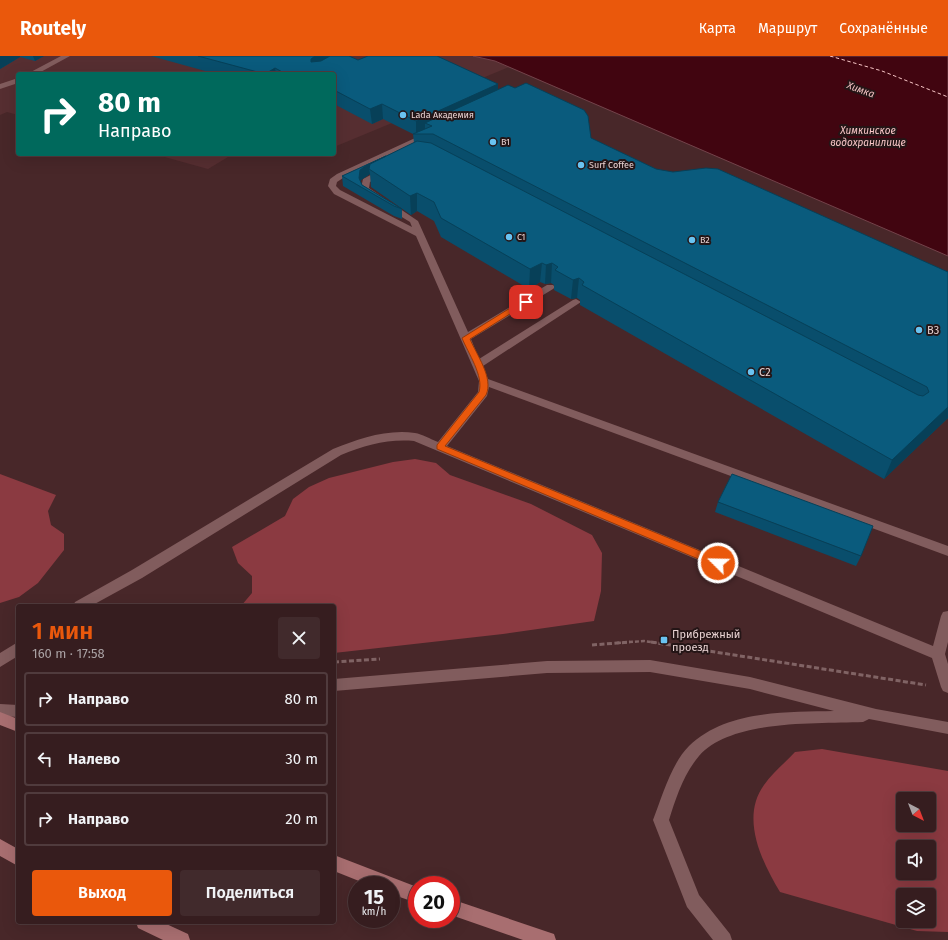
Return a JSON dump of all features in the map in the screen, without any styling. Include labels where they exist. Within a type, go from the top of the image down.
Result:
[{"type":"main road","points":[[0,718],[16,725]]},
{"type":"main road","points":[[0,847],[16,857]]},
{"type":"main road","points":[[336,864],[367,876]]},
{"type":"main road","points":[[460,910],[548,940]]},
{"type":"main road","points":[[148,924],[182,940]]},
{"type":"street","points":[[35,72],[66,56]]},
{"type":"street","points":[[0,87],[16,81]]},
{"type":"street","points":[[421,235],[337,192],[332,186],[333,181],[340,176],[439,130]]},
{"type":"street","points":[[390,169],[366,181],[364,188],[367,192],[411,218],[421,235],[484,381],[483,393],[440,447]]},
{"type":"street","points":[[466,338],[550,287]]},
{"type":"street","points":[[477,365],[576,302]]},
{"type":"street","points":[[484,381],[948,551]]},
{"type":"street","points":[[84,604],[137,574],[338,452],[371,438],[396,435],[415,437],[440,447],[938,654]]},
{"type":"street","points":[[948,616],[938,654],[948,687]]},
{"type":"street","points":[[0,661],[16,649]]},
{"type":"street","points":[[336,685],[547,667],[650,666],[750,683],[876,715],[948,728]]},
{"type":"street","points":[[0,710],[16,711]]},
{"type":"street","points":[[724,940],[693,901],[661,820],[675,780],[694,752],[724,730],[775,719],[876,715]]},
{"type":"shaded area","points":[[0,56],[473,56],[495,61],[509,67],[468,84],[477,99],[406,130],[392,123],[336,146],[336,72],[16,72],[16,114],[7,112],[0,115]]},
{"type":"shaded area","points":[[161,156],[230,156],[208,169]]},
{"type":"shaded area","points":[[415,459],[436,463],[450,475],[531,504],[592,535],[602,553],[601,591],[594,621],[503,634],[336,653],[336,604],[243,604],[252,593],[252,576],[238,563],[232,547],[285,516],[293,499],[309,487],[329,478],[393,462]]},
{"type":"shaded area","points":[[0,474],[56,495],[48,511],[51,525],[64,534],[64,550],[38,583],[19,597],[0,603]]},
{"type":"shaded area","points":[[822,749],[948,771],[948,932],[917,931],[906,928],[936,928],[936,888],[896,888],[896,925],[780,892],[761,854],[756,840],[754,825],[754,811],[757,798],[764,785],[795,752]]},
{"type":"water","name":"Химкинское водохранилище","points":[[473,56],[948,56],[948,256],[495,61]]},
{"type":"building","points":[[198,56],[315,56],[311,59],[311,62],[321,61],[330,56],[349,56],[358,60],[368,56],[437,56],[498,84],[416,121],[382,104],[370,109],[336,91],[336,72],[282,72],[275,68],[268,72],[258,72]]},
{"type":"building","points":[[526,83],[584,110],[588,116],[591,138],[656,169],[673,172],[706,168],[718,169],[948,272],[948,407],[892,460],[582,285],[584,282],[579,278],[573,280],[555,270],[558,267],[552,263],[546,265],[542,263],[530,269],[441,218],[434,202],[417,193],[410,196],[369,169],[370,164],[417,141],[431,143],[918,395],[923,396],[929,392],[927,387],[433,134],[413,134],[432,126],[425,123],[508,85],[515,88]]},
{"type":"building","points":[[386,156],[360,170],[359,178],[362,185],[402,209],[394,206],[342,176]]},
{"type":"building","points":[[732,474],[873,526],[861,556],[718,502]]},
{"type":"ferry route","points":[[830,56],[882,71],[948,97]]},
{"type":"place","name":"Lada Академия","points":[[403,115]]},
{"type":"place","name":"B1","points":[[493,142]]},
{"type":"place","name":"Surf Coffee","points":[[581,165]]},
{"type":"place","name":"C1","points":[[509,237]]},
{"type":"place","name":"B2","points":[[692,240]]},
{"type":"place","name":"B3","points":[[919,330]]},
{"type":"place","name":"C2","points":[[751,372]]},
{"type":"place","name":"Прибрежный проезд","points":[[664,640]]},
{"type":"route","points":[[526,302],[466,338],[484,381],[483,393],[440,447],[718,563]]},
{"type":"water label","name":"Химка","points":[[861,89]]}]
